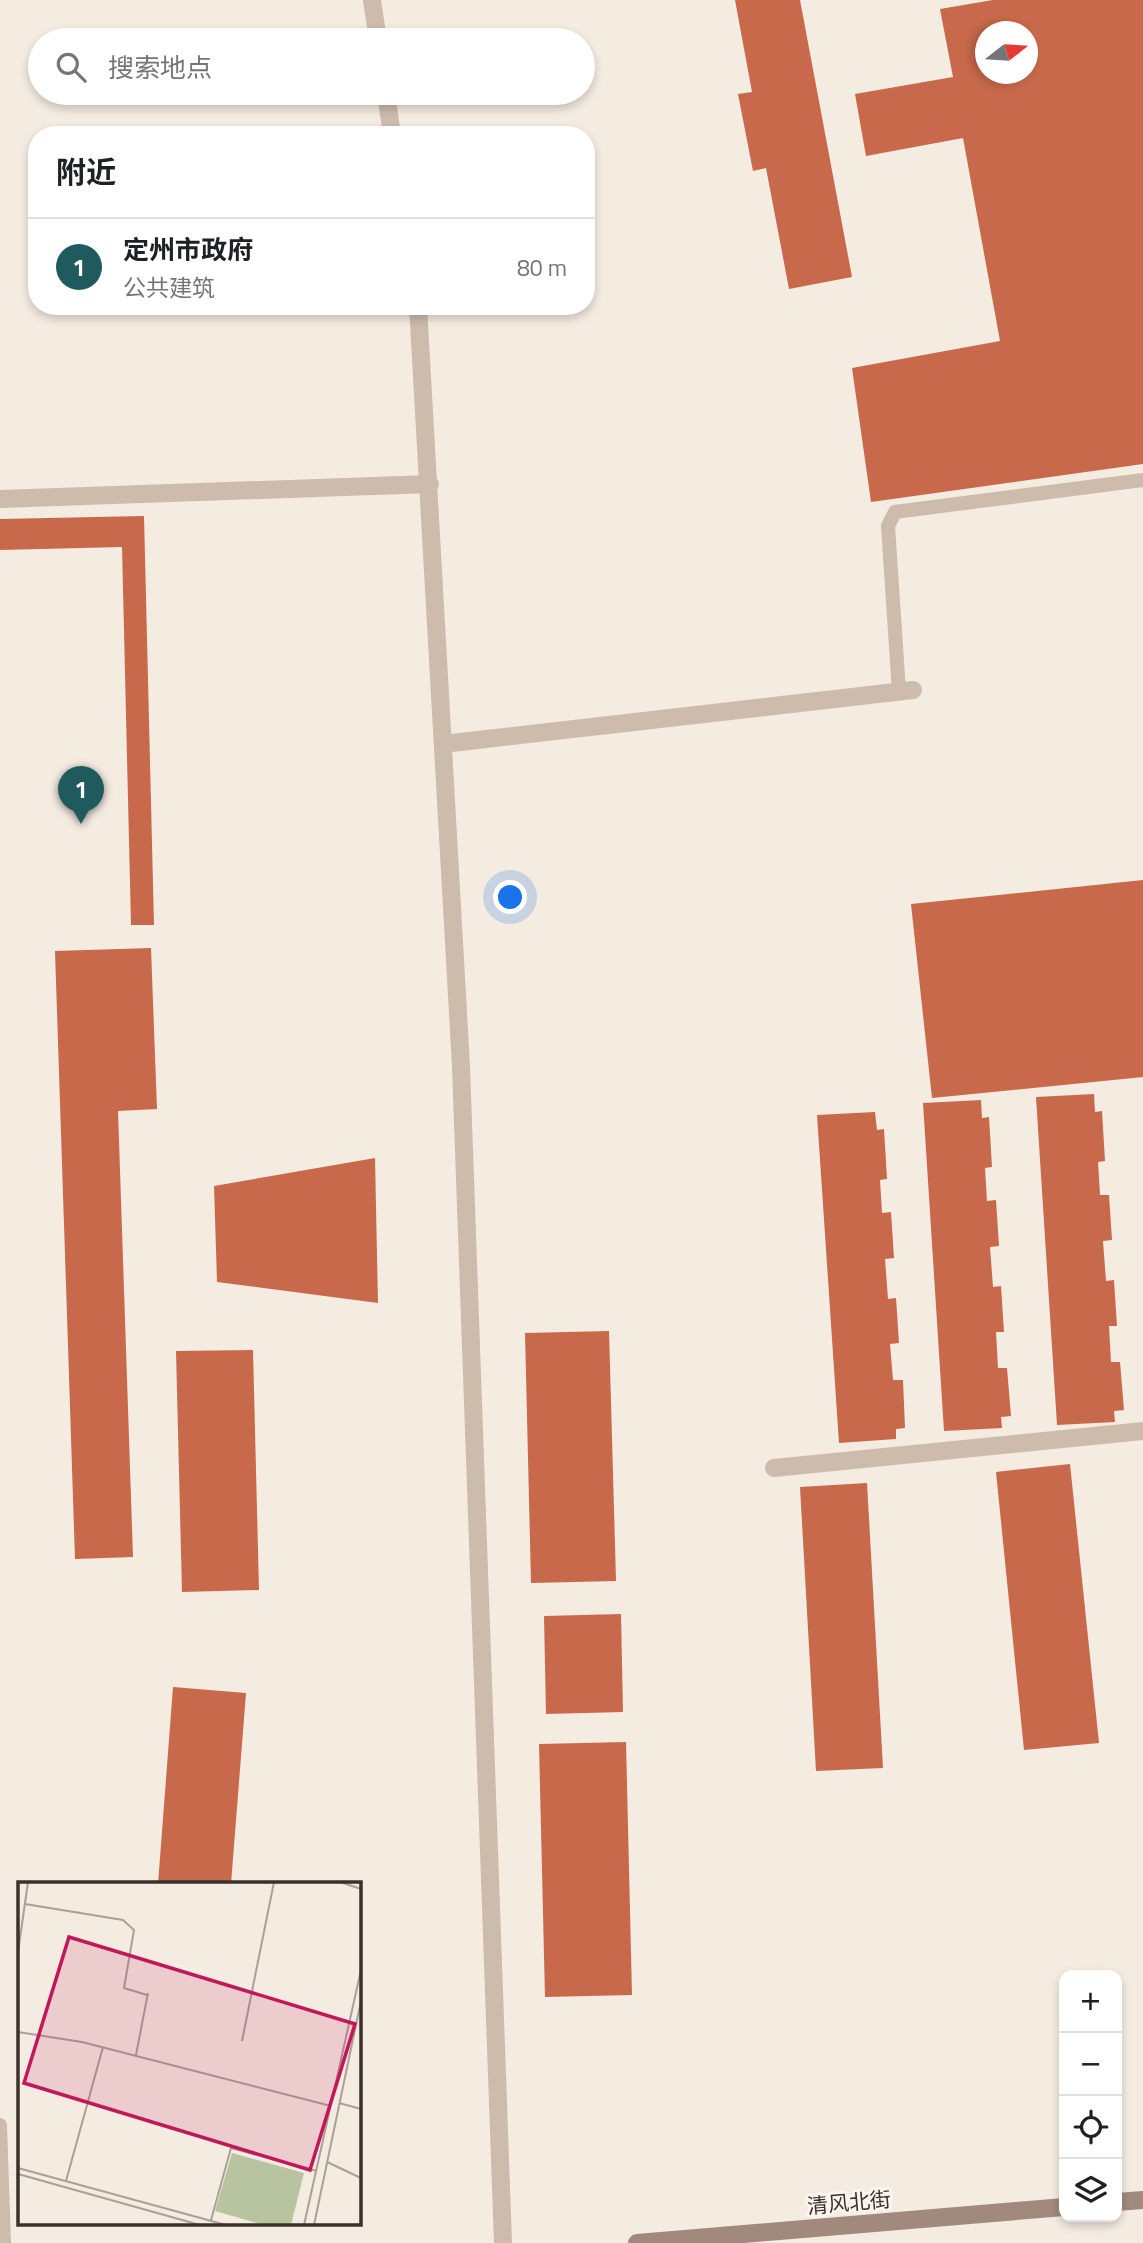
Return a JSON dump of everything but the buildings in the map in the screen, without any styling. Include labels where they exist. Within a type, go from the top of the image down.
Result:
[{"type":"main road","points":[[1122,2202],[1143,2200]]},
{"type":"main road","name":"清风北街","points":[[637,2243],[1059,2207]]},
{"type":"street","points":[[372,0],[376,28]]},
{"type":"street","points":[[388,105],[391,126]]},
{"type":"street","points":[[419,315],[461,1066],[503,2243]]},
{"type":"street","points":[[0,499],[430,484]]},
{"type":"street","points":[[443,744],[906,691]]},
{"type":"street","points":[[774,1468],[1143,1431]]},
{"type":"lane","points":[[906,691],[888,526],[895,512],[1143,480]]},
{"type":"lane","points":[[0,2125],[4,2243]]},
{"type":"place","name":"定州市政府","points":[[81,824]]}]
